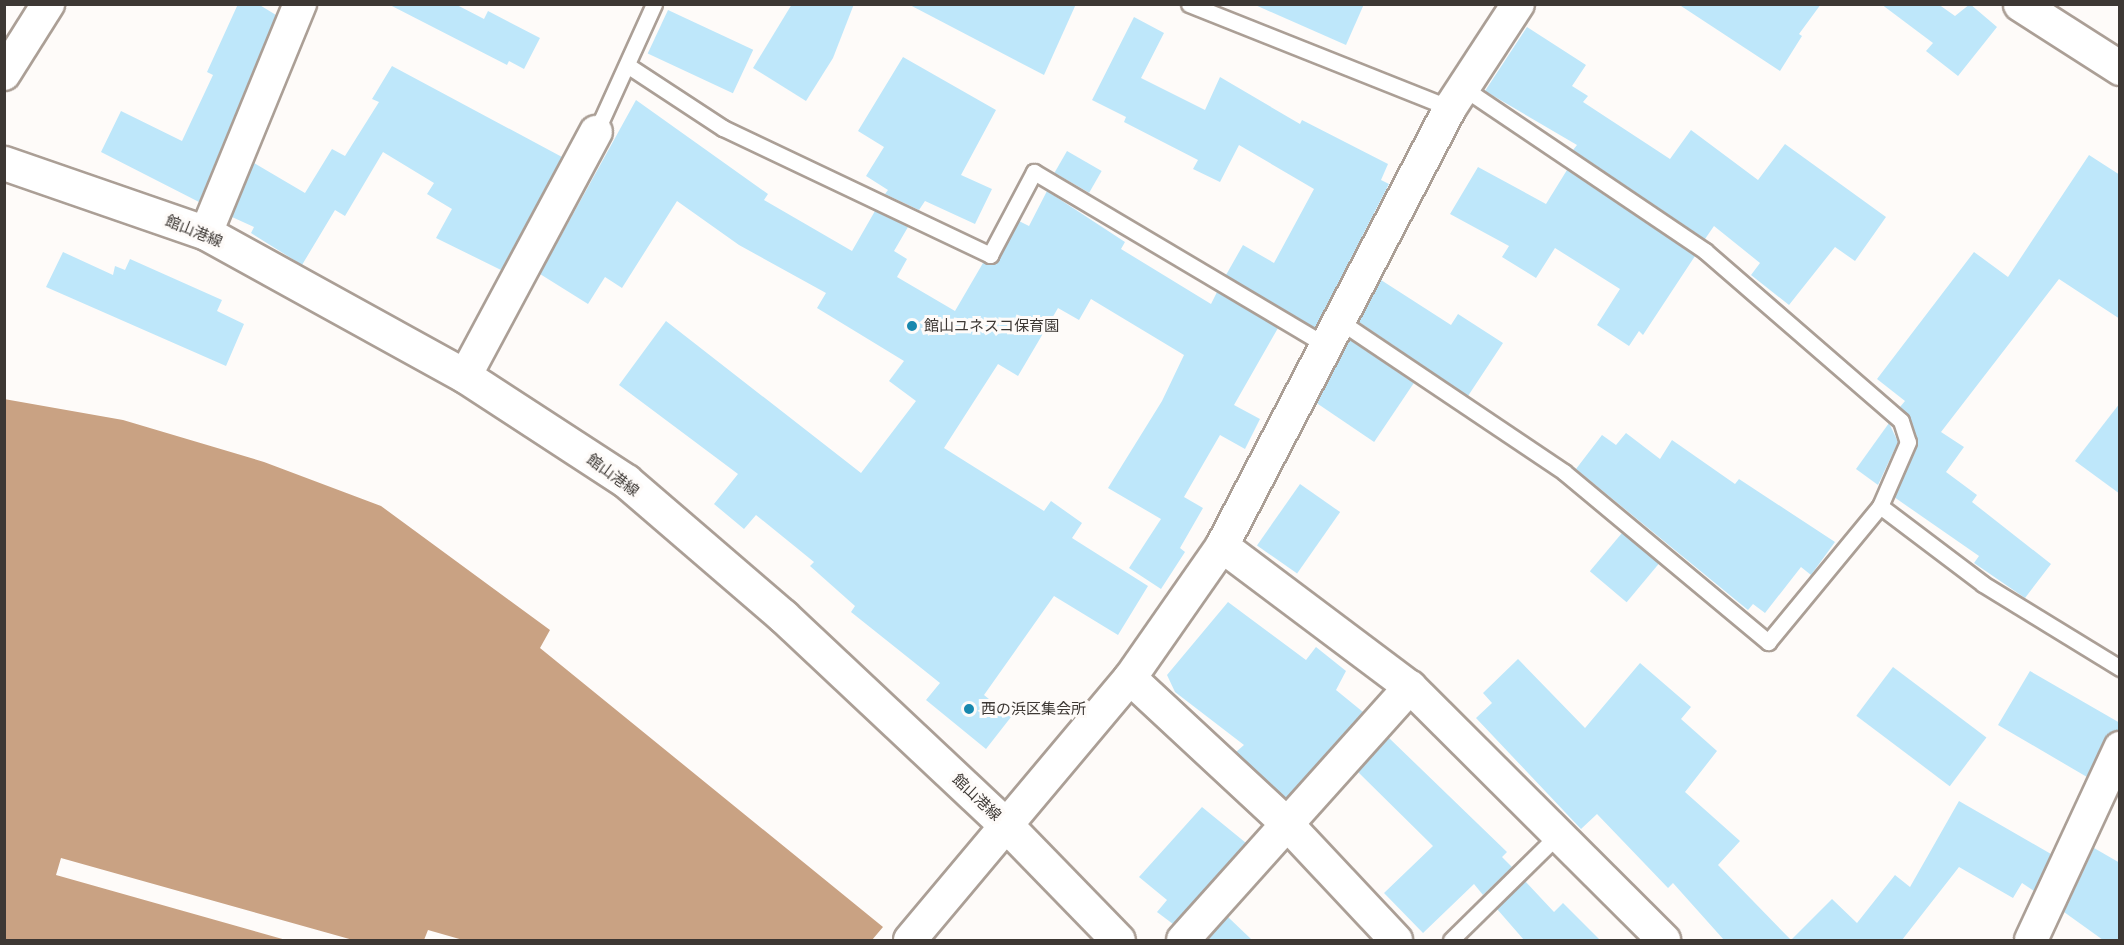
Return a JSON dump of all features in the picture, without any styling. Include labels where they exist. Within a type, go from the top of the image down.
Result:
[{"type":"main road","points":[[2020,4],[2120,68]]},
{"type":"main road","name":"館山港線","points":[[4,163],[206,233],[465,376],[626,481],[783,616],[1009,828],[1118,940]]},
{"type":"street","points":[[4,74],[48,4]]},
{"type":"street","points":[[206,233],[300,4]]},
{"type":"street","points":[[910,940],[1009,828],[1130,678],[1222,546],[1456,97],[1518,4]]},
{"type":"street","points":[[465,376],[596,132]]},
{"type":"street","points":[[1222,546],[1410,687],[1664,940]]},
{"type":"street","points":[[1130,678],[1288,825],[1396,940]]},
{"type":"street","points":[[1184,940],[1410,687]]},
{"type":"street","points":[[2031,940],[2120,748]]},
{"type":"lane","points":[[596,132],[654,4]]},
{"type":"lane","points":[[627,65],[723,128],[990,255],[1034,172],[1332,332],[1564,472],[1768,642],[1880,506],[1908,442],[1901,422],[1706,251],[1456,97],[1189,4]]},
{"type":"lane","points":[[1880,506],[1983,584],[2120,668]]},
{"type":"lane","points":[[1451,940],[1558,834]]},
{"type":"shaded area","points":[[4,399],[123,420],[264,462],[381,506],[550,630],[540,648],[883,927],[872,940],[463,940],[428,930],[424,940],[353,940],[61,858],[56,875],[286,940],[5,940]]},
{"type":"building","points":[[238,4],[258,4],[276,15],[199,202],[101,152],[121,111],[182,141],[213,75],[207,72]]},
{"type":"building","points":[[388,4],[455,4],[484,19],[488,11],[540,38],[524,69],[509,61],[507,65]]},
{"type":"building","points":[[792,4],[854,4],[833,58],[806,101],[753,68]]},
{"type":"building","points":[[908,4],[1076,4],[1044,75]]},
{"type":"building","points":[[1253,4],[1364,4],[1346,45]]},
{"type":"building","points":[[1678,4],[1821,4],[1799,34],[1802,36],[1780,71]]},
{"type":"building","points":[[1881,4],[1938,4],[1955,16],[1970,4],[1997,27],[1958,76],[1926,51],[1933,43]]},
{"type":"building","points":[[668,10],[753,50],[733,93],[648,54]]},
{"type":"building","points":[[1134,17],[1164,33],[1141,78],[1205,110],[1220,77],[1300,124],[1302,120],[1388,164],[1381,180],[1389,184],[1315,328],[1226,275],[1243,245],[1274,263],[1314,189],[1239,145],[1220,182],[1193,169],[1198,160],[1124,122],[1126,117],[1092,100]]},
{"type":"building","points":[[1527,27],[1586,65],[1572,86],[1588,96],[1583,102],[1670,159],[1691,130],[1758,180],[1785,144],[1886,217],[1855,261],[1835,247],[1789,305],[1751,275],[1760,263],[1714,226],[1705,239],[1573,150],[1577,145],[1485,91]]},
{"type":"building","points":[[903,57],[996,110],[961,175],[992,189],[975,224],[925,201],[919,210],[885,194],[888,190],[866,176],[884,147],[858,131]]},
{"type":"building","points":[[392,66],[562,157],[501,270],[436,238],[452,209],[427,194],[434,183],[383,152],[345,216],[335,210],[302,265],[251,233],[254,227],[232,217],[254,163],[305,193],[332,149],[345,156],[379,102],[372,99]]},
{"type":"building","points":[[636,100],[768,194],[764,200],[852,251],[875,211],[908,227],[894,251],[907,259],[897,277],[955,311],[983,263],[998,260],[1019,221],[1029,226],[1047,191],[1125,242],[1121,249],[1211,304],[1217,292],[1278,328],[1234,405],[1260,419],[1245,449],[1220,435],[1184,497],[1203,508],[1180,548],[1185,552],[1161,589],[1129,568],[1161,519],[1108,488],[1162,401],[1184,355],[1091,299],[1079,320],[1058,308],[1018,376],[998,364],[944,448],[1044,511],[1051,501],[1082,523],[1072,538],[1148,586],[1118,635],[1054,596],[984,695],[1011,717],[986,749],[926,700],[940,683],[851,612],[855,606],[810,566],[814,562],[756,515],[744,529],[714,504],[738,474],[619,385],[666,321],[861,473],[916,401],[889,381],[904,361],[817,308],[826,293],[739,245],[677,201],[622,288],[605,277],[588,304],[540,274]]},
{"type":"building","points":[[1067,151],[1102,171],[1089,193],[1054,173]]},
{"type":"building","points":[[2089,155],[2120,175],[2120,319],[2059,279],[1941,432],[1964,447],[1946,472],[1977,495],[1972,502],[2051,564],[2025,598],[1974,563],[1979,556],[1894,497],[1917,439],[1910,417],[1900,407],[1905,401],[1877,379],[1974,252],[2008,277]]},
{"type":"building","points":[[1478,167],[1546,204],[1567,170],[1695,256],[1643,335],[1639,331],[1629,346],[1597,325],[1620,289],[1555,248],[1536,278],[1502,257],[1509,246],[1450,214]]},
{"type":"building","points":[[63,252],[113,275],[115,266],[125,270],[130,259],[222,300],[217,311],[244,324],[226,366],[46,287]]},
{"type":"building","points":[[1381,280],[1451,325],[1458,314],[1503,343],[1468,396],[1359,322]]},
{"type":"building","points":[[1350,340],[1414,383],[1374,442],[1310,399]]},
{"type":"building","points":[[2120,403],[2120,494],[2075,461]]},
{"type":"building","points":[[1889,423],[1898,442],[1878,485],[1856,469]]},
{"type":"building","points":[[1626,433],[1660,459],[1672,440],[1735,484],[1739,479],[1835,542],[1811,575],[1801,567],[1765,613],[1753,604],[1748,610],[1576,469],[1602,435],[1616,445]]},
{"type":"building","points":[[1300,484],[1340,512],[1297,574],[1257,545]]},
{"type":"building","points":[[1622,533],[1659,564],[1627,602],[1590,571]]},
{"type":"building","points":[[1228,602],[1306,660],[1316,647],[1346,671],[1336,690],[1363,712],[1286,798],[1236,752],[1244,745],[1175,692],[1167,675]]},
{"type":"building","points":[[1518,659],[1585,728],[1640,663],[1691,707],[1681,719],[1717,751],[1685,792],[1740,841],[1718,865],[1791,940],[1724,940],[1673,883],[1668,888],[1597,814],[1581,829],[1476,718],[1492,703],[1483,693]]},
{"type":"building","points":[[1893,667],[1986,737],[1950,786],[1856,716]]},
{"type":"building","points":[[2030,671],[2120,723],[2120,730],[2104,740],[2087,777],[1998,725]]},
{"type":"building","points":[[1389,738],[1507,852],[1502,857],[1512,867],[1483,895],[1474,884],[1423,933],[1384,893],[1433,846],[1358,772]]},
{"type":"building","points":[[1959,801],[2051,854],[2034,891],[2022,883],[2013,898],[1959,867],[1902,940],[1791,940],[1832,899],[1857,923],[1895,875],[1910,887]]},
{"type":"building","points":[[1202,807],[1246,843],[1173,924],[1157,912],[1167,900],[1139,877]]},
{"type":"building","points":[[2094,848],[2120,863],[2120,940],[2103,940],[2064,912]]},
{"type":"building","points":[[1525,881],[1554,912],[1563,903],[1600,940],[1524,940],[1497,909]]},
{"type":"building","points":[[1228,917],[1252,940],[1207,940]]},
{"type":"place","name":"館山ユネスコ保育園","points":[[912,326]]},
{"type":"place","name":"西の浜区集会所","points":[[969,709]]}]
